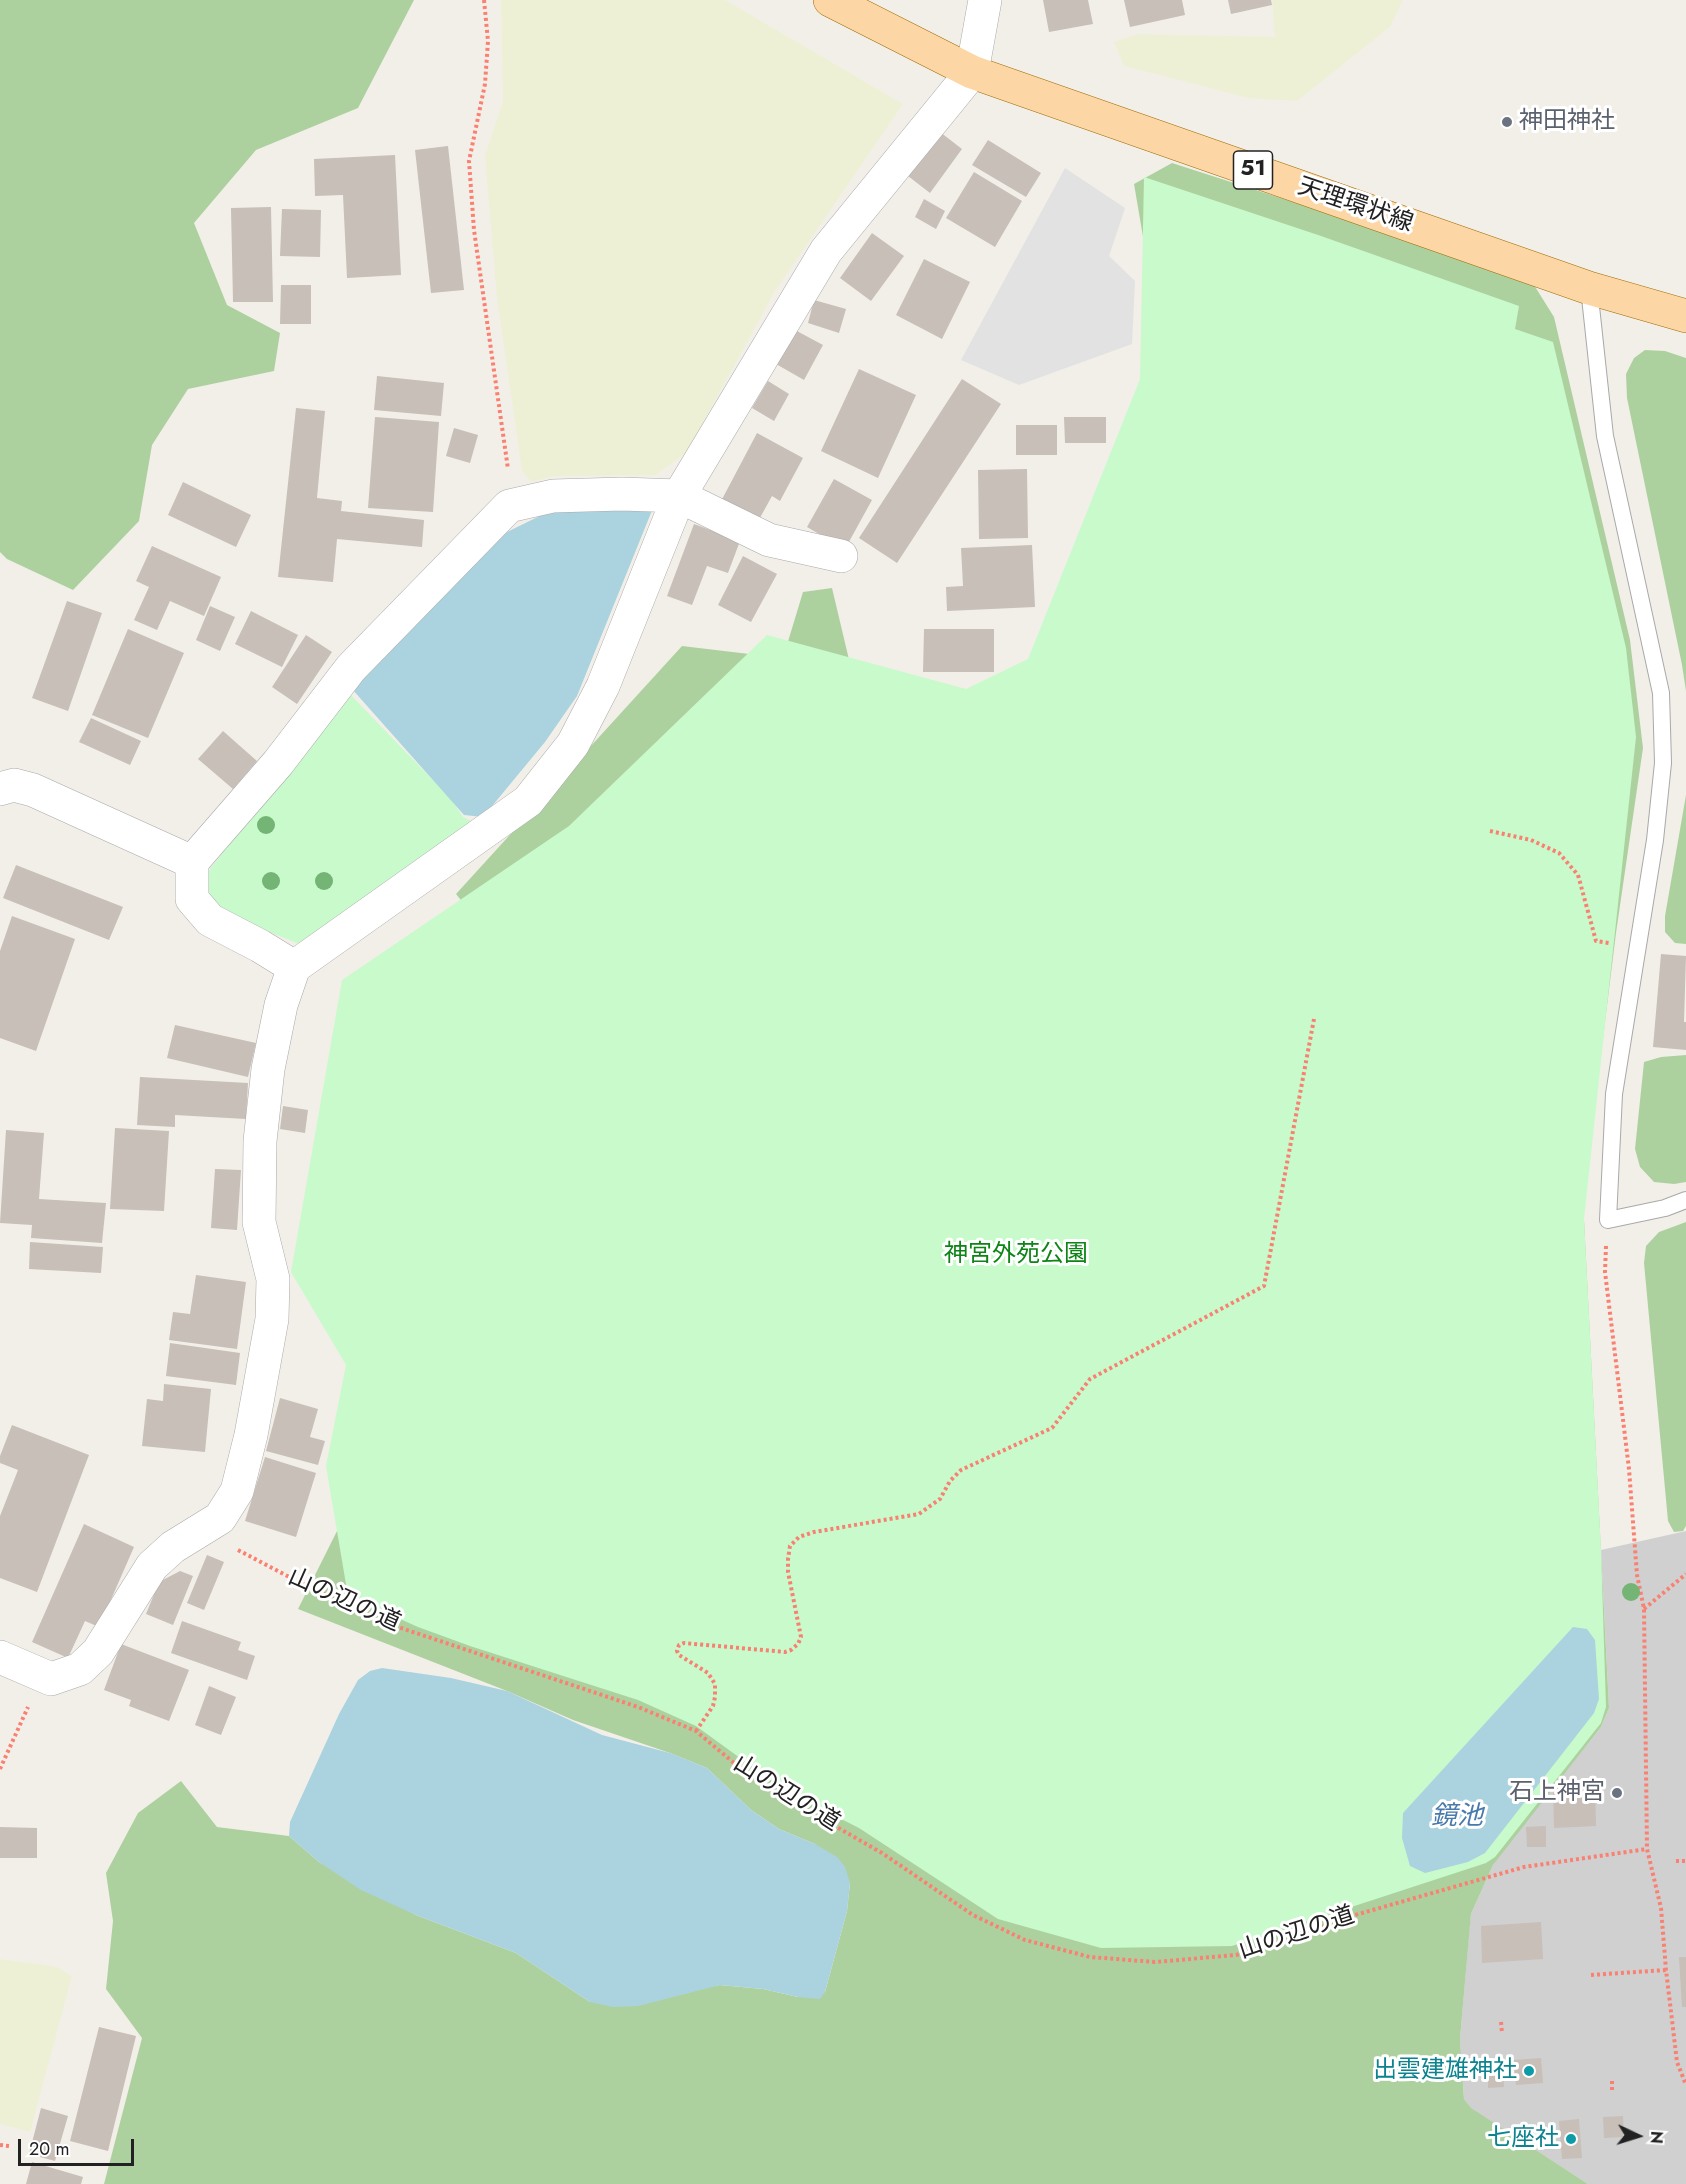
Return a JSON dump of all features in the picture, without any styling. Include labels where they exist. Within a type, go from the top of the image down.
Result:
[{"type":"main road","name":"天理環状線","points":[[830,0],[972,72],[1589,288],[1686,316]]},
{"type":"street","points":[[0,1657],[51,1679],[80,1669],[98,1652],[152,1566],[174,1547],[220,1518],[237,1491],[251,1435],[272,1319],[273,1279],[259,1222],[260,1141],[268,1069],[281,1005],[294,967],[528,801],[573,744],[603,686],[679,496],[825,251],[972,72],[985,0]]},
{"type":"street","points":[[294,967],[210,920],[192,899],[192,862],[278,764],[351,668],[509,506],[553,496],[622,494],[679,496],[769,540],[841,556]]},
{"type":"street","points":[[0,789],[14,785],[33,790],[192,862]]},
{"type":"lane","points":[[1589,288],[1605,436],[1661,693],[1663,763],[1655,840],[1614,1094],[1608,1220],[1665,1208],[1686,1200]]},
{"type":"path","points":[[484,0],[488,41],[485,84],[469,161],[474,230],[508,462],[509,506]]},
{"type":"path","points":[[1490,831],[1532,840],[1559,853],[1578,874],[1596,941],[1612,944],[1634,969]]},
{"type":"path","points":[[696,1731],[713,1707],[716,1697],[715,1684],[708,1673],[679,1655],[677,1651],[679,1645],[684,1643],[785,1652],[798,1644],[801,1637],[788,1572],[788,1559],[790,1546],[799,1537],[814,1532],[919,1514],[940,1499],[950,1481],[961,1470],[1052,1428],[1090,1379],[1264,1286],[1314,1019]]},
{"type":"path","points":[[1608,1220],[1605,1272],[1629,1469],[1637,1575],[1644,1609],[1647,1849],[1661,1908],[1677,2062],[1686,2085]]},
{"type":"path","name":"山の辺の道","points":[[200,1530],[295,1580],[392,1624],[638,1707],[696,1731],[753,1779],[882,1853],[973,1915],[1025,1940],[1090,1957],[1155,1962],[1236,1955],[1285,1941],[1355,1915],[1524,1867],[1647,1849]]},
{"type":"path","points":[[1644,1609],[1686,1574]]},
{"type":"path","points":[[0,1769],[42,1676]]},
{"type":"path","points":[[1676,1862],[1686,1861]]},
{"type":"path","points":[[1591,1974],[1666,1970]]},
{"type":"path","points":[[1501,2022],[1502,2033]]},
{"type":"path","points":[[1612,2081],[1612,2090]]},
{"type":"path","points":[[0,2145],[9,2146]]},
{"type":"shaded area","points":[[1065,168],[1125,208],[1109,256],[1135,281],[1132,344],[1019,385],[961,360]]},
{"type":"shaded area","name":"石上神宮","points":[[1686,1531],[1686,2184],[1588,2184],[1471,2109],[1464,2099],[1460,2039],[1471,1914],[1496,1858],[1601,1727],[1609,1708],[1601,1550]]},
{"type":"green space","points":[[0,0],[414,0],[358,108],[256,150],[194,223],[227,305],[280,333],[274,371],[188,389],[152,445],[139,521],[73,590],[7,559],[0,552]]},
{"type":"green space","points":[[501,0],[725,0],[903,104],[775,291],[687,452],[656,475],[554,476],[531,482],[522,471],[497,298],[485,156],[503,101]]},
{"type":"green space","points":[[1272,0],[1403,0],[1390,27],[1297,101],[1249,98],[1124,66],[1114,42],[1138,34],[1275,37]]},
{"type":"green space","name":"神宮外苑公園","points":[[1172,163],[1445,251],[1534,285],[1554,317],[1630,640],[1643,748],[1616,933],[1583,1200],[1609,1708],[1601,1727],[1493,1865],[1471,1914],[1460,2039],[1464,2099],[1471,2108],[1588,2184],[104,2184],[142,2038],[106,1989],[113,1921],[106,1873],[138,1813],[181,1781],[217,1827],[289,1836],[319,1862],[416,1915],[516,1953],[590,2002],[720,1985],[763,1989],[798,1997],[825,1992],[847,1911],[850,1883],[815,1844],[779,1829],[751,1810],[707,1768],[573,1720],[507,1691],[298,1609],[356,1493],[536,994],[456,894],[682,646],[783,658],[803,592],[832,588],[851,668],[982,705],[1047,655],[1161,342],[1134,184]]},
{"type":"green space","name":"神宮外苑公園","points":[[1144,177],[1519,306],[1515,329],[1553,342],[1626,648],[1636,737],[1584,1219],[1601,1550],[1606,1707],[1601,1723],[1495,1857],[1486,1863],[1232,1946],[1101,1948],[998,1919],[859,1828],[784,1790],[696,1726],[638,1700],[418,1627],[348,1596],[326,1466],[346,1365],[291,1272],[342,980],[569,826],[767,635],[966,689],[1028,659],[1140,379]]},
{"type":"green space","points":[[1645,350],[1665,351],[1686,358],[1686,691],[1627,398],[1626,374],[1634,358]]},
{"type":"green space","points":[[348,692],[451,799],[463,817],[475,823],[302,945],[209,908],[203,878]]},
{"type":"green space","points":[[1686,795],[1686,944],[1675,943],[1665,932],[1665,916]]},
{"type":"green space","points":[[1686,1055],[1686,1182],[1674,1184],[1654,1182],[1640,1167],[1635,1149],[1644,1062],[1661,1057]]},
{"type":"green space","points":[[1686,1222],[1686,1526],[1683,1531],[1674,1532],[1668,1521],[1644,1263],[1646,1246],[1659,1232]]},
{"type":"green space","points":[[0,1959],[57,1967],[72,1976],[30,2132],[0,2124]]},
{"type":"water","points":[[653,508],[577,696],[545,742],[483,817],[464,815],[352,689],[505,533],[554,509]]},
{"type":"water","name":"鏡池","points":[[1573,1627],[1587,1629],[1595,1640],[1599,1699],[1594,1713],[1485,1853],[1468,1862],[1425,1873],[1410,1866],[1402,1838],[1403,1813]]},
{"type":"water","points":[[382,1668],[451,1678],[507,1691],[602,1735],[670,1753],[707,1768],[751,1810],[779,1829],[815,1844],[837,1857],[845,1867],[850,1883],[847,1911],[825,1992],[820,1999],[798,1997],[763,1989],[720,1985],[638,2006],[613,2007],[590,2002],[516,1953],[416,1915],[361,1890],[319,1862],[289,1836],[290,1822],[339,1714],[358,1680],[370,1671]]},
{"type":"building","points":[[1043,0],[1088,0],[1093,24],[1049,32]]},
{"type":"building","points":[[1124,0],[1182,0],[1185,15],[1130,27]]},
{"type":"building","points":[[1228,0],[1271,0],[1272,5],[1231,14]]},
{"type":"building","points":[[940,132],[962,149],[930,193],[908,176]]},
{"type":"building","points":[[988,140],[1041,173],[1026,197],[972,165]]},
{"type":"building","points":[[448,146],[464,290],[431,293],[415,150]]},
{"type":"building","points":[[395,155],[401,275],[347,278],[343,195],[315,196],[314,159]]},
{"type":"building","points":[[974,172],[1022,201],[995,247],[946,218]]},
{"type":"building","points":[[924,199],[945,211],[936,229],[915,217]]},
{"type":"building","points":[[271,207],[273,302],[233,302],[231,208]]},
{"type":"building","points":[[282,209],[321,210],[320,257],[280,256]]},
{"type":"building","points":[[872,233],[904,256],[871,301],[840,278]]},
{"type":"building","points":[[924,259],[970,282],[942,339],[896,315]]},
{"type":"building","points":[[281,285],[311,285],[311,324],[280,324]]},
{"type":"building","points":[[814,300],[846,309],[839,333],[808,323]]},
{"type":"building","points":[[795,330],[823,345],[804,380],[776,364]]},
{"type":"building","points":[[859,369],[916,395],[878,478],[821,451]]},
{"type":"building","points":[[377,376],[444,383],[441,416],[374,410]]},
{"type":"building","points":[[962,379],[1001,404],[897,563],[859,538]]},
{"type":"building","points":[[768,381],[789,394],[774,421],[752,408]]},
{"type":"building","points":[[296,408],[325,411],[317,498],[342,501],[341,511],[424,520],[422,547],[337,539],[333,582],[278,577]]},
{"type":"building","points":[[375,417],[439,422],[433,512],[368,508]]},
{"type":"building","points":[[1064,417],[1106,417],[1106,443],[1065,443]]},
{"type":"building","points":[[1016,425],[1057,425],[1057,455],[1016,455]]},
{"type":"building","points":[[454,428],[478,435],[470,463],[446,456]]},
{"type":"building","points":[[757,433],[803,458],[780,501],[772,496],[756,525],[719,505]]},
{"type":"building","points":[[1027,469],[1028,538],[979,539],[978,470]]},
{"type":"building","points":[[834,479],[872,500],[845,549],[807,527]]},
{"type":"building","points":[[183,482],[251,515],[236,547],[168,515]]},
{"type":"building","points":[[694,524],[740,541],[728,573],[707,566],[692,605],[667,596]]},
{"type":"building","points":[[1032,545],[1035,607],[947,611],[946,587],[963,586],[961,548]]},
{"type":"building","points":[[152,546],[221,577],[204,616],[170,601],[157,630],[134,620],[149,587],[136,581]]},
{"type":"building","points":[[743,556],[777,574],[751,622],[718,605]]},
{"type":"building","points":[[67,601],[102,613],[68,711],[32,698]]},
{"type":"building","points":[[210,606],[235,617],[220,651],[196,640]]},
{"type":"building","points":[[251,611],[298,635],[282,667],[235,644]]},
{"type":"building","points":[[128,629],[184,653],[148,738],[92,715]]},
{"type":"building","points":[[924,629],[994,629],[994,672],[923,672]]},
{"type":"building","points":[[306,635],[332,652],[297,704],[272,687]]},
{"type":"building","points":[[91,718],[141,741],[130,765],[79,742]]},
{"type":"building","points":[[223,731],[257,761],[233,789],[198,759]]},
{"type":"building","points":[[16,865],[123,907],[109,940],[3,898]]},
{"type":"building","points":[[12,916],[75,939],[36,1051],[0,1038],[0,951]]},
{"type":"building","points":[[1661,954],[1686,956],[1684,1022],[1686,1022],[1686,1050],[1653,1047]]},
{"type":"building","points":[[175,1025],[256,1043],[248,1077],[167,1058]]},
{"type":"building","points":[[140,1077],[248,1083],[246,1119],[175,1115],[175,1127],[137,1125]]},
{"type":"building","points":[[283,1106],[308,1110],[305,1133],[280,1129]]},
{"type":"building","points":[[115,1128],[169,1131],[164,1211],[110,1209]]},
{"type":"building","points":[[6,1130],[44,1133],[39,1199],[106,1203],[102,1243],[31,1238],[32,1225],[0,1223]]},
{"type":"building","points":[[215,1169],[241,1170],[237,1230],[211,1228]]},
{"type":"building","points":[[30,1242],[103,1247],[101,1273],[29,1269]]},
{"type":"building","points":[[196,1275],[246,1282],[237,1349],[169,1340],[173,1312],[190,1314]]},
{"type":"building","points":[[170,1343],[240,1353],[236,1385],[166,1376]]},
{"type":"building","points":[[164,1384],[211,1389],[205,1452],[142,1446],[147,1399],[163,1401]]},
{"type":"building","points":[[280,1398],[318,1409],[310,1437],[325,1441],[318,1465],[266,1451]]},
{"type":"building","points":[[12,1425],[89,1455],[37,1592],[0,1578],[0,1516],[18,1470],[0,1463],[0,1456]]},
{"type":"building","points":[[265,1457],[316,1473],[296,1537],[245,1521]]},
{"type":"building","points":[[84,1524],[134,1547],[99,1627],[85,1621],[68,1658],[32,1642]]},
{"type":"building","points":[[207,1555],[224,1562],[204,1610],[187,1603]]},
{"type":"building","points":[[180,1571],[193,1576],[173,1625],[146,1614],[159,1582]]},
{"type":"building","points":[[182,1621],[241,1642],[238,1650],[255,1656],[247,1680],[171,1653]]},
{"type":"building","points":[[121,1644],[189,1670],[169,1721],[129,1706],[131,1700],[104,1690]]},
{"type":"building","points":[[209,1686],[236,1697],[221,1735],[195,1725]]},
{"type":"building","points":[[1595,1784],[1596,1826],[1554,1828],[1553,1785]]},
{"type":"building","points":[[1546,1826],[1546,1847],[1527,1847],[1526,1827]]},
{"type":"building","points":[[0,1827],[37,1828],[37,1858],[0,1858]]},
{"type":"building","points":[[1541,1922],[1543,1959],[1482,1963],[1481,1926]]},
{"type":"building","points":[[1679,1957],[1686,1957],[1686,2007],[1682,2007]]},
{"type":"building","points":[[99,2027],[136,2036],[108,2151],[70,2141]]},
{"type":"building","name":"出雲建雄神社","points":[[1541,2058],[1543,2083],[1516,2085],[1514,2060]]},
{"type":"building","points":[[1503,2072],[1504,2087],[1488,2088],[1488,2074]]},
{"type":"building","points":[[41,2108],[68,2116],[55,2161],[29,2154]]},
{"type":"building","points":[[1623,2116],[1624,2137],[1604,2138],[1603,2117]]},
{"type":"building","name":"七座社","points":[[1579,2119],[1582,2158],[1562,2159],[1559,2121]]},
{"type":"building","points":[[32,2162],[83,2177],[81,2184],[26,2184]]},
{"type":"place","name":"神田神社","points":[[1507,122]]},
{"type":"place","name":"石上神宮","points":[[1617,1793]]},
{"type":"place","name":"出雲建雄神社","points":[[1529,2071]]},
{"type":"place","name":"七座社","points":[[1571,2139]]}]
